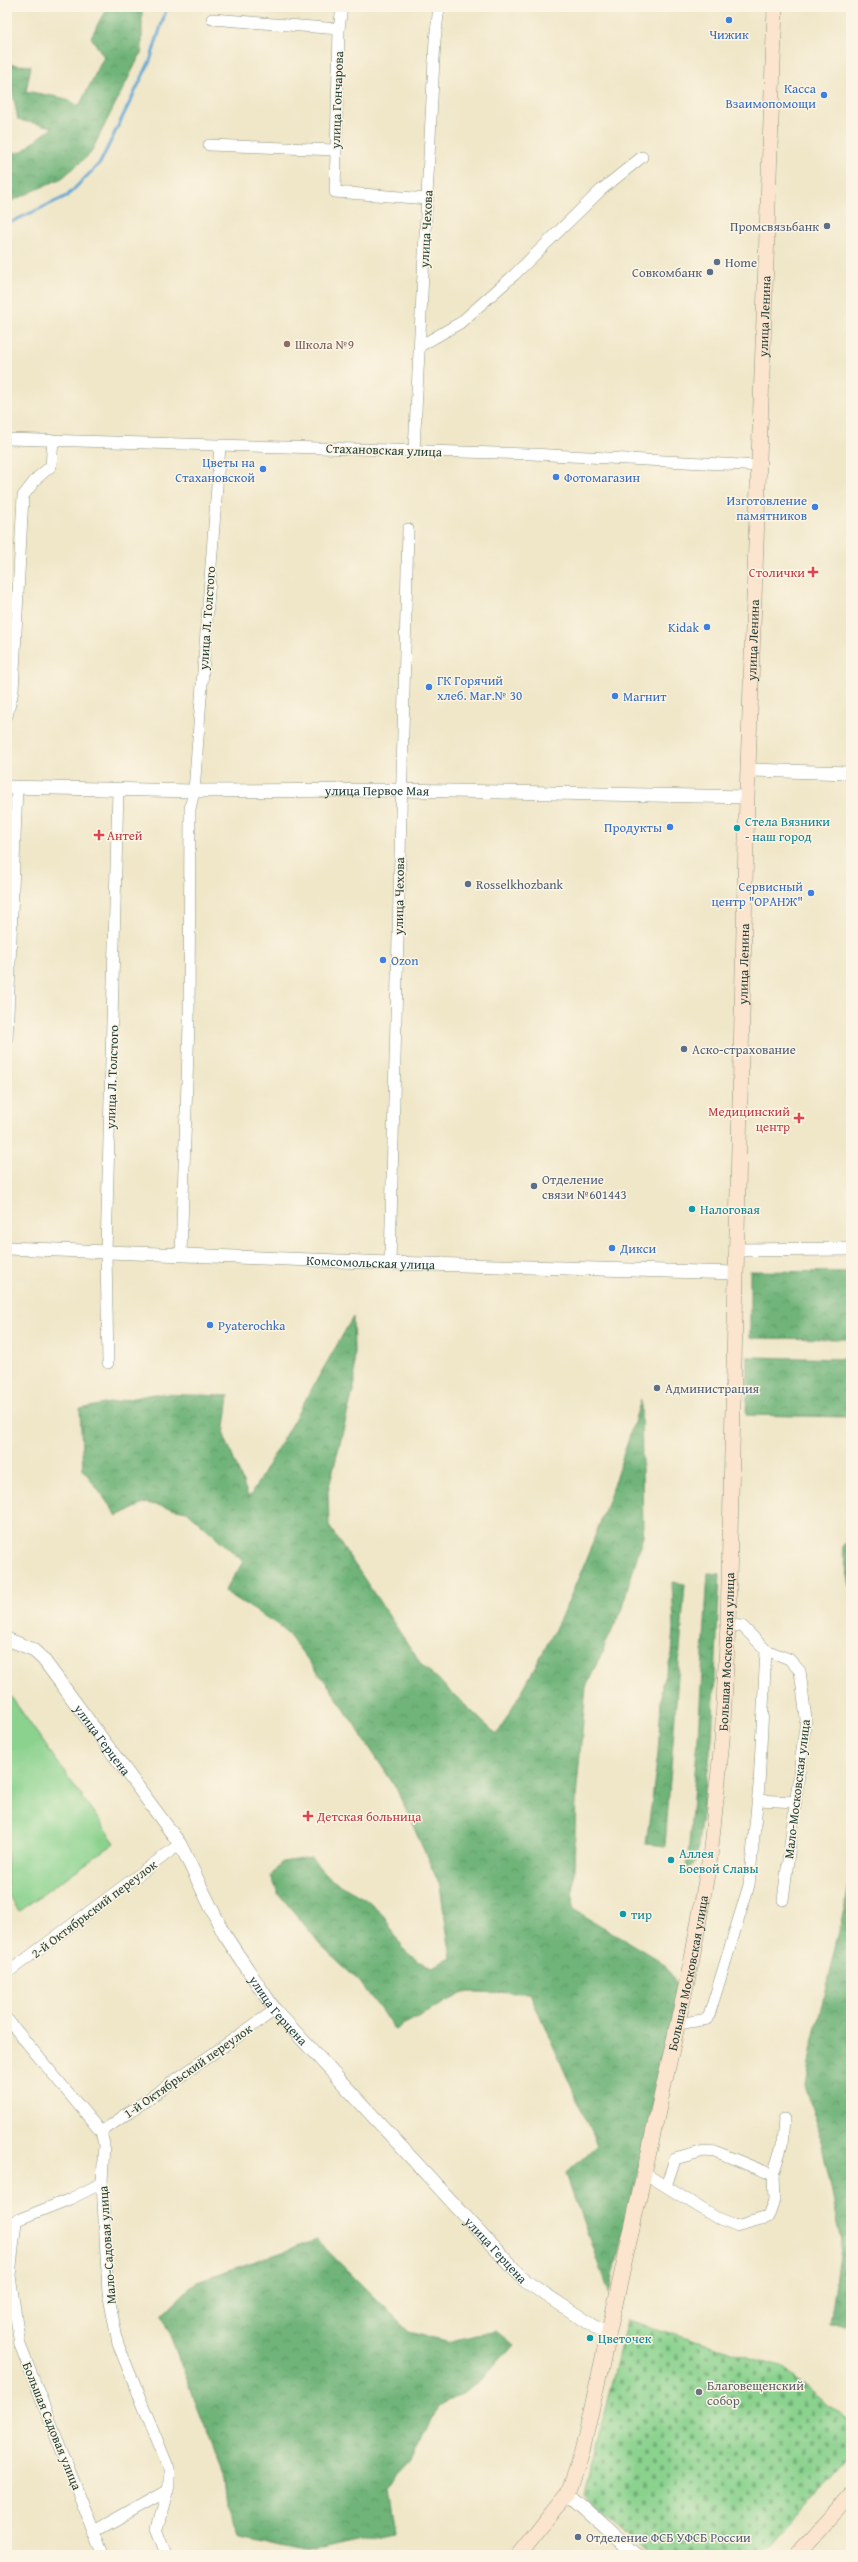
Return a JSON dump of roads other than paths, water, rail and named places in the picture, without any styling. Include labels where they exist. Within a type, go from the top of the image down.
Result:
[{"type":"main road","name":"улица Ленина","points":[[736,1273],[747,797],[761,466],[775,7]]},
{"type":"main road","name":"Большая Московская улица","points":[[519,2555],[568,2493],[582,2452],[692,1959],[710,1857],[722,1741],[728,1626],[736,1273]]},
{"type":"main road","points":[[797,2555],[851,2494]]},
{"type":"street","name":"улица Гончарова","points":[[342,7],[339,29],[335,192],[428,199]]},
{"type":"street","name":"улица Чехова","points":[[414,450],[435,40],[439,7]]},
{"type":"street","points":[[212,19],[339,29]]},
{"type":"street","points":[[209,145],[335,150]]},
{"type":"street","points":[[420,346],[460,324],[514,275],[601,190],[642,157]]},
{"type":"street","name":"Стахановская улица","points":[[7,439],[220,446],[414,450],[761,466]]},
{"type":"street","points":[[7,716],[13,691],[23,496],[37,478],[51,466],[53,440]]},
{"type":"street","name":"улица Л. Толстого","points":[[181,1254],[189,1024],[190,809],[194,791],[220,446]]},
{"type":"street","name":"улица Чехова","points":[[390,1263],[400,790],[408,529]]},
{"type":"street","points":[[748,770],[851,773]]},
{"type":"street","points":[[7,1040],[12,787]]},
{"type":"street","name":"улица Первое Мая","points":[[12,787],[194,791],[400,790],[747,797]]},
{"type":"street","name":"улица Л. Толстого","points":[[108,1363],[106,1253],[118,790]]},
{"type":"street","name":"Комсомольская улица","points":[[7,1248],[390,1263],[736,1273]]},
{"type":"street","points":[[736,1250],[851,1249]]},
{"type":"street","points":[[678,2024],[708,2020],[749,1885],[758,1800],[766,1650],[742,1626],[728,1626]]},
{"type":"street","name":"улица Герцена","points":[[7,1639],[32,1649],[43,1659],[180,1844],[224,1934],[275,2010],[525,2281],[608,2336]]},
{"type":"street","name":"Мало-Московская улица","points":[[766,1650],[789,1659],[800,1671],[806,1719],[783,1900]]},
{"type":"street","points":[[758,1800],[796,1802]]},
{"type":"street","name":"2-й Октябрьский переулок","points":[[7,1973],[180,1844]]},
{"type":"street","name":"1-й Октябрьский переулок","points":[[101,2132],[275,2010]]},
{"type":"street","points":[[7,2019],[101,2132]]},
{"type":"street","points":[[644,2173],[720,2220],[736,2226],[746,2225],[768,2217],[774,2200],[774,2175],[782,2145],[784,2119]]},
{"type":"street","name":"Мало-Садовая улица","points":[[101,2132],[104,2144],[102,2183],[108,2292],[118,2344],[169,2469],[170,2477],[157,2529],[167,2555]]},
{"type":"street","points":[[666,2186],[675,2159],[704,2151],[717,2152],[774,2175]]},
{"type":"street","points":[[12,2223],[102,2183]]},
{"type":"street","name":"Большая Садовая улица","points":[[12,2223],[10,2275],[20,2345],[103,2555]]},
{"type":"street","points":[[94,2532],[167,2491]]},
{"type":"street","points":[[568,2493],[638,2555]]},
{"type":"waterway","points":[[7,224],[67,196],[100,163],[150,61],[167,7]]},
{"type":"place","name":"Чижик","points":[[729,20]]},
{"type":"place","name":"Касса Взаимопомощи","points":[[824,95]]},
{"type":"place","name":"Промсвязьбанк","points":[[827,226]]},
{"type":"place","name":"Home","points":[[717,262]]},
{"type":"place","name":"Совкомбанк","points":[[710,272]]},
{"type":"place","name":"Школа №9","points":[[287,344]]},
{"type":"place","name":"Цветы на Стахановской","points":[[263,469]]},
{"type":"place","name":"Фотомагазин","points":[[556,477]]},
{"type":"place","name":"Изготовление памятников","points":[[815,507]]},
{"type":"place","name":"Столички","points":[[813,572]]},
{"type":"place","name":"Kidak","points":[[707,627]]},
{"type":"place","name":"ГК Горячий хлеб. Маг.№ 30","points":[[429,687]]},
{"type":"place","name":"Магнит","points":[[615,696]]},
{"type":"place","name":"Продукты","points":[[670,827]]},
{"type":"place","name":"Стела Вязники - наш город","points":[[737,828]]},
{"type":"place","name":"Антей","points":[[99,835]]},
{"type":"place","name":"Rosselkhozbank","points":[[468,884]]},
{"type":"place","name":"Сервисный центр \"ОРАНЖ\"","points":[[811,893]]},
{"type":"place","name":"Ozon","points":[[383,960]]},
{"type":"place","name":"Аско-страхование","points":[[684,1049]]},
{"type":"place","name":"Медицинский центр","points":[[799,1118]]},
{"type":"place","name":"Отделение связи №601443","points":[[534,1186]]},
{"type":"place","name":"Налоговая","points":[[692,1209]]},
{"type":"place","name":"Дикси","points":[[612,1248]]},
{"type":"place","name":"Pyaterochka","points":[[210,1325]]},
{"type":"place","name":"Администрация","points":[[657,1388]]},
{"type":"place","name":"Детская больница","points":[[308,1816]]},
{"type":"place","name":"Аллея Боевой Славы","points":[[671,1860]]},
{"type":"place","name":"тир","points":[[623,1914]]},
{"type":"place","name":"Цветочек","points":[[590,2338]]},
{"type":"place","name":"Благовещенский собор","points":[[699,2392]]},
{"type":"place","name":"Отделение ФСБ УФСБ России","points":[[578,2537]]}]
